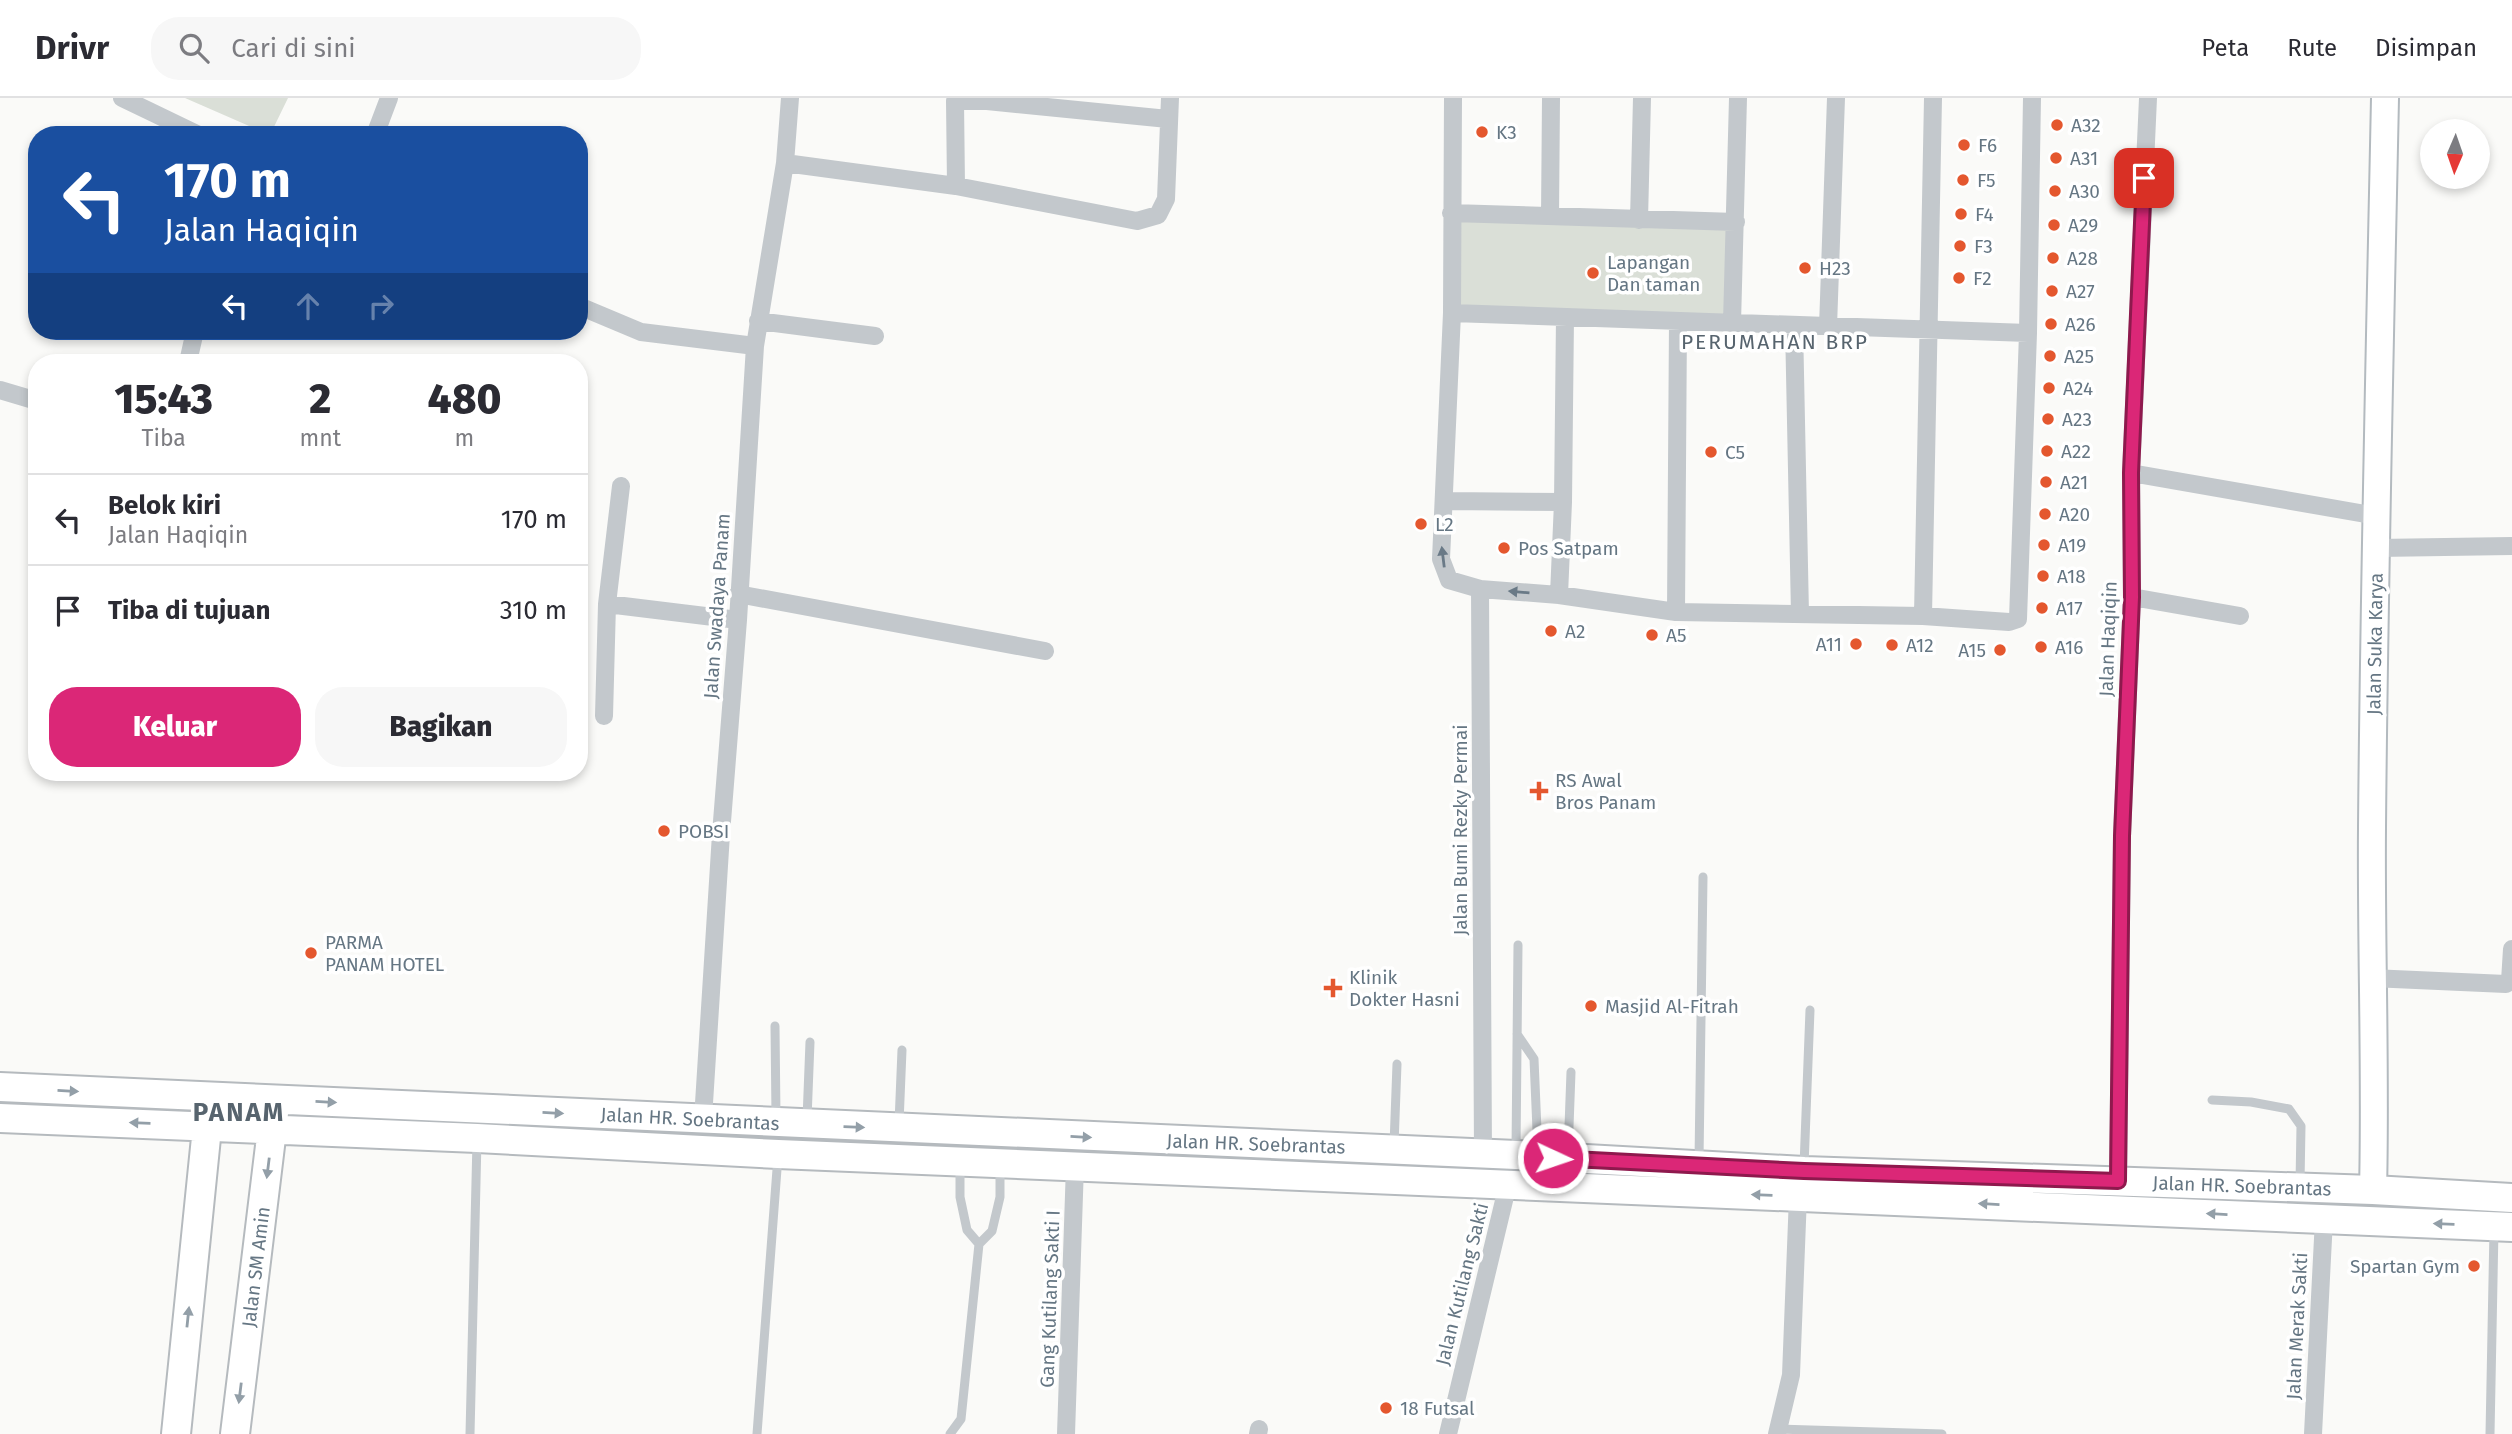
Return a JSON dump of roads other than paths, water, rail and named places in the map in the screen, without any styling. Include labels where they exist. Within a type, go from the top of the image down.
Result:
[{"type":"main road","name":"Jalan Suka Karya","points":[[2373,1190],[2375,1111],[2371,978],[2385,98]]},
{"type":"main road","name":"Jalan HR. Soebrantas","points":[[0,1087],[1527,1156],[1698,1166],[1801,1184],[2324,1219],[2503,1227]]},
{"type":"main road","points":[[176,1434],[209,1098]]},
{"type":"main road","name":"Jalan SM Amin","points":[[235,1434],[275,1100]]},
{"type":"main road","name":"Jalan HR. Soebrantas","points":[[0,1118],[1508,1184],[2118,1181],[2512,1198]]},
{"type":"main road","points":[[1276,1146],[1276,1174]]},
{"type":"street","points":[[122,98],[180,126]]},
{"type":"street","points":[[378,126],[389,98]]},
{"type":"street","name":"Jalan Swadaya Panam","points":[[703,1119],[755,346],[785,163],[790,98]]},
{"type":"street","points":[[785,163],[956,186],[1137,221],[1158,215],[1166,199],[1170,98]]},
{"type":"street","points":[[1453,98],[1452,313],[1441,559],[1449,580],[1480,589],[1559,595],[1676,612],[1923,616],[2009,621],[2018,619],[2028,333],[2032,98]]},
{"type":"street","points":[[1550,216],[1551,98]]},
{"type":"street","points":[[1639,220],[1642,98]]},
{"type":"street","points":[[1732,323],[1738,98]]},
{"type":"street","points":[[1828,327],[1836,98]]},
{"type":"street","points":[[1923,616],[1933,98]]},
{"type":"street","name":"Jalan Haqiqin","points":[[2118,1181],[2122,836],[2132,597],[2131,473],[2148,98]]},
{"type":"street","points":[[956,186],[955,100],[1168,119]]},
{"type":"street","points":[[1451,213],[1736,222]]},
{"type":"street","points":[[588,310],[641,332],[755,346]]},
{"type":"street","points":[[1452,313],[2028,333]]},
{"type":"street","points":[[1559,595],[1565,317]]},
{"type":"street","points":[[758,321],[875,336]]},
{"type":"street","points":[[1676,612],[1678,321]]},
{"type":"street","points":[[1794,325],[1800,614]]},
{"type":"street","points":[[0,390],[28,398]]},
{"type":"street","points":[[2131,473],[2377,516]]},
{"type":"street","points":[[604,716],[607,604],[621,486]]},
{"type":"street","points":[[1445,501],[1563,502]]},
{"type":"street","points":[[2377,548],[2512,546]]},
{"type":"street","name":"Jalan Bumi Rezky Permai","points":[[1480,589],[1483,1154]]},
{"type":"street","points":[[738,594],[1045,651]]},
{"type":"street","points":[[2132,597],[2240,616]]},
{"type":"street","points":[[607,604],[738,620]]},
{"type":"street","points":[[2371,978],[2506,984],[2510,981],[2512,948]]},
{"type":"street","name":"Gang Kutilang Sakti I","points":[[1066,1434],[1075,1165]]},
{"type":"street","name":"Jalan Kutilang Sakti","points":[[1448,1434],[1508,1184]]},
{"type":"street","points":[[1777,1431],[1791,1375],[1801,1184]]},
{"type":"street","name":"Jalan Merak Sakti","points":[[2313,1434],[2324,1219]]},
{"type":"lane","points":[[1698,1166],[1703,877]]},
{"type":"lane","points":[[1518,945],[1517,1032],[1527,1156]]},
{"type":"lane","points":[[1801,1184],[1810,1010]]},
{"type":"lane","points":[[775,1026],[776,1123]]},
{"type":"lane","points":[[1517,1032],[1534,1059],[1527,1156]]},
{"type":"lane","points":[[807,1125],[810,1042]]},
{"type":"lane","points":[[899,1128],[902,1050]]},
{"type":"lane","points":[[1394,1150],[1397,1063]]},
{"type":"lane","points":[[1568,1159],[1571,1073]]},
{"type":"lane","points":[[2213,1100],[2252,1102],[2289,1109],[2301,1126],[2300,1188]]},
{"type":"lane","points":[[470,1434],[477,1138]]},
{"type":"lane","points":[[757,1434],[778,1154]]},
{"type":"lane","points":[[960,1161],[960,1197],[967,1230],[979,1244]]},
{"type":"lane","points":[[950,1434],[961,1419],[979,1244],[992,1231],[1000,1197],[1000,1163]]},
{"type":"lane","points":[[2490,1434],[2503,1227]]},
{"type":"lane","points":[[1777,1431],[1942,1434]]},
{"type":"place","name":"A32","points":[[2057,125]]},
{"type":"place","name":"K3","points":[[1482,132]]},
{"type":"place","name":"F6","points":[[1964,145]]},
{"type":"place","name":"A31","points":[[2056,158]]},
{"type":"place","name":"F5","points":[[1963,180]]},
{"type":"place","name":"A30","points":[[2055,191]]},
{"type":"place","name":"F4","points":[[1961,214]]},
{"type":"place","name":"A29","points":[[2054,225]]},
{"type":"place","name":"F3","points":[[1960,246]]},
{"type":"place","name":"A28","points":[[2053,258]]},
{"type":"place","name":"H23","points":[[1805,268]]},
{"type":"place","name":"Lapangan Dan taman","points":[[1593,273]]},
{"type":"place","name":"F2","points":[[1959,278]]},
{"type":"place","name":"A27","points":[[2052,291]]},
{"type":"place","name":"A26","points":[[2051,324]]},
{"type":"place","name":"A25","points":[[2050,356]]},
{"type":"place","name":"A24","points":[[2049,388]]},
{"type":"place","name":"A23","points":[[2048,419]]},
{"type":"place","name":"A22","points":[[2047,451]]},
{"type":"place","name":"C5","points":[[1711,452]]},
{"type":"place","name":"A21","points":[[2046,482]]},
{"type":"place","name":"A20","points":[[2045,514]]},
{"type":"place","name":"L2","points":[[1421,524]]},
{"type":"place","name":"A19","points":[[2044,545]]},
{"type":"place","name":"Pos Satpam","points":[[1504,548]]},
{"type":"place","name":"A18","points":[[2043,576]]},
{"type":"place","name":"A17","points":[[2042,608]]},
{"type":"place","name":"A2","points":[[1551,631]]},
{"type":"place","name":"A5","points":[[1652,635]]},
{"type":"place","name":"A11","points":[[1856,644]]},
{"type":"place","name":"A12","points":[[1892,645]]},
{"type":"place","name":"A16","points":[[2041,647]]},
{"type":"place","name":"A15","points":[[2000,650]]},
{"type":"place","name":"RS Awal Bros Panam","points":[[1539,791]]},
{"type":"place","name":"POBSI","points":[[664,831]]},
{"type":"place","name":"PARMA PANAM HOTEL","points":[[311,953]]},
{"type":"place","name":"Klinik Dokter Hasni","points":[[1333,988]]},
{"type":"place","name":"Masjid Al-Fitrah","points":[[1591,1006]]},
{"type":"place","name":"Spartan Gym","points":[[2474,1266]]},
{"type":"place","name":"18 Futsal","points":[[1386,1408]]},
{"type":"district","name":"PERUMAHAN BRP","points":[[1775,342]]},
{"type":"district","name":"PANAM","points":[[239,1112]]}]
